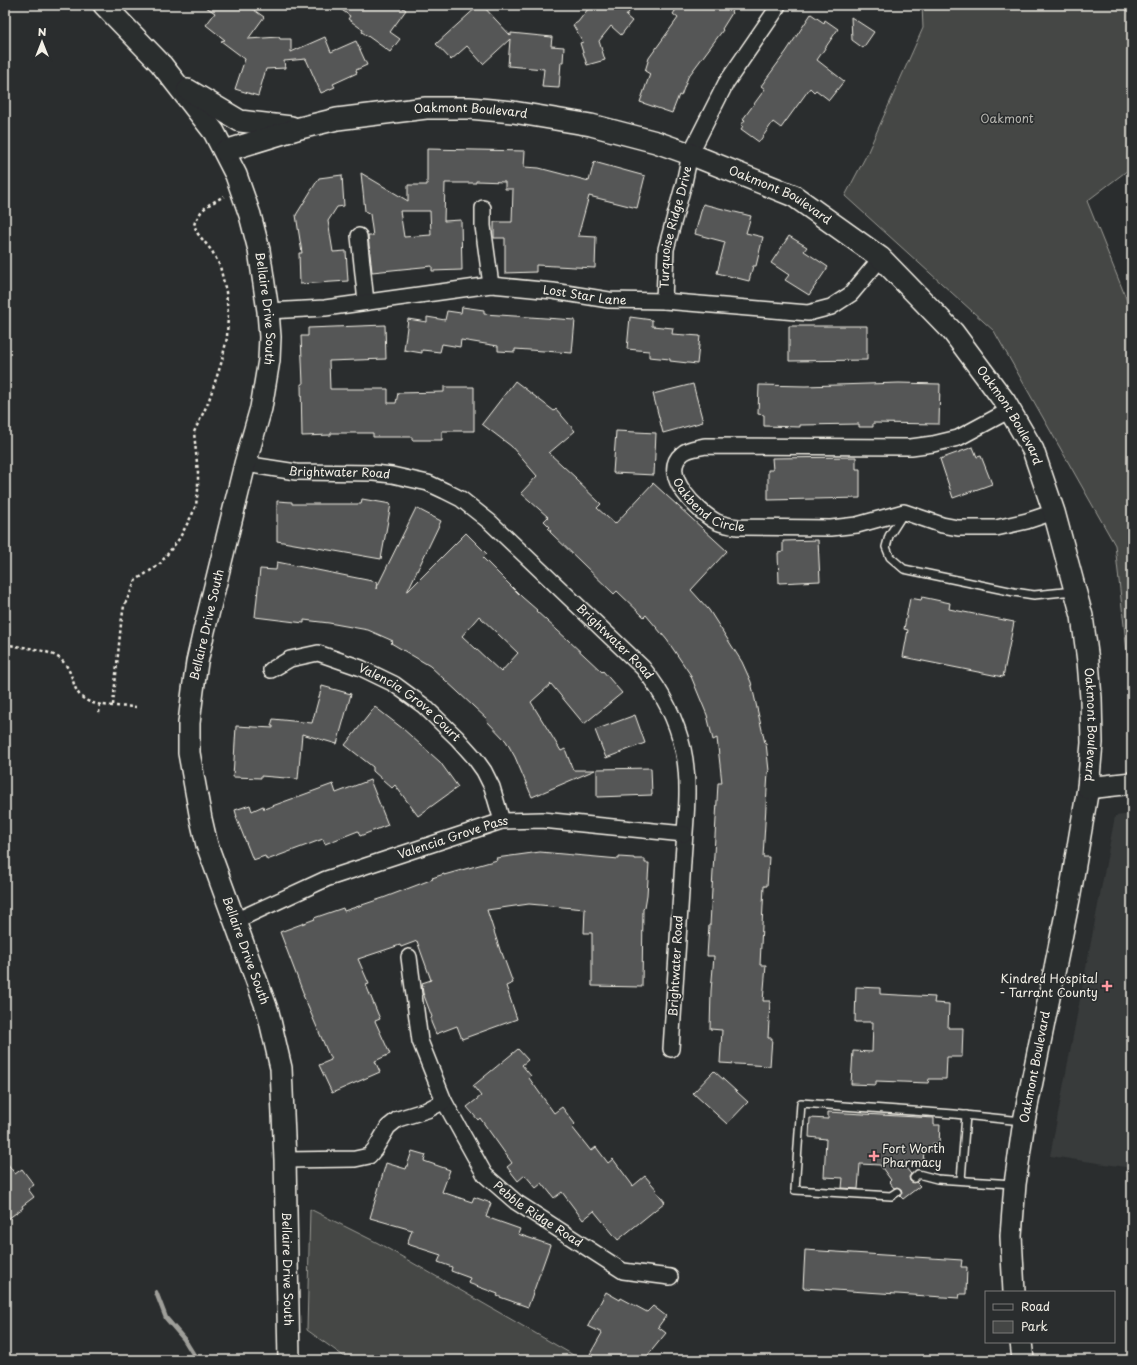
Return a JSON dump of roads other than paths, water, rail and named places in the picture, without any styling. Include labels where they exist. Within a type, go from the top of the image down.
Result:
[{"type":"street","name":"Bellaire Drive South","points":[[104,5],[161,64],[214,132],[225,151],[236,175],[250,215],[259,250],[268,311],[270,337],[269,360],[261,408],[245,464],[197,662],[189,723],[189,753],[207,845],[268,1012],[281,1068],[289,1360]]},
{"type":"street","name":"Turquoise Ridge Drive","points":[[664,301],[666,249],[684,183],[690,154],[726,83],[778,5]]},
{"type":"street","points":[[177,84],[240,121],[300,128]]},
{"type":"street","name":"Oakmont Boulevard","points":[[225,151],[300,128],[337,119],[426,108],[469,108],[513,112],[591,124],[656,142],[690,154],[794,196],[882,258],[953,332],[1005,402],[1033,450],[1054,512],[1082,616],[1091,698],[1092,743],[1088,788],[1067,909],[1024,1121],[1015,1184],[1011,1236],[1014,1291]]},
{"type":"street","points":[[483,208],[483,226],[491,285]]},
{"type":"street","points":[[359,236],[366,302]]},
{"type":"street","name":"Lost Star Lane","points":[[268,311],[325,308],[491,285],[553,291],[608,300],[664,301],[808,313],[831,307],[851,294],[882,258]]},
{"type":"street","name":"Oakbend Circle","points":[[904,512],[857,525],[832,528],[738,527],[727,525],[707,515],[683,492],[678,483],[675,472],[676,462],[682,454],[690,449],[705,446],[911,447],[933,444],[958,438],[1010,410]]},
{"type":"street","name":"Brightwater Road","points":[[245,464],[296,472],[374,473],[392,475],[428,483],[461,500],[490,522],[644,668],[655,683],[673,715],[684,750],[687,787],[671,1049]]},
{"type":"street","points":[[904,512],[942,525],[958,528],[996,528],[1027,521],[1054,512]]},
{"type":"street","name":"Valencia Grove Court","points":[[271,670],[290,659],[318,654],[361,668],[394,684],[424,706],[474,757],[484,771],[492,787],[502,821]]},
{"type":"street","points":[[1088,788],[1132,783]]},
{"type":"street","name":"Valencia Grove Pass","points":[[235,921],[326,879],[502,821],[542,820],[684,834]]},
{"type":"street","name":"Pebble Ridge Road","points":[[410,957],[420,1041],[444,1101],[485,1175],[516,1202],[623,1271],[670,1277]]},
{"type":"street","points":[[284,1160],[355,1159],[370,1156],[388,1127],[398,1119],[427,1110],[444,1101]]},
{"type":"street","points":[[1020,1343],[1023,1360]]},
{"type":"lane","points":[[904,512],[889,536],[886,547],[890,557],[904,569],[1034,595],[1075,591]]},
{"type":"lane","points":[[897,1192],[891,1196],[795,1190],[801,1103],[966,1115],[1024,1121]]},
{"type":"lane","points":[[961,1180],[966,1115]]},
{"type":"lane","points":[[914,1178],[918,1174],[937,1179],[1015,1184]]},
{"type":"waterway","points":[[156,1292],[166,1318],[184,1339],[197,1360]]},
{"type":"place","name":"Kindred Hospital - Tarrant County","points":[[1107,986]]},
{"type":"place","name":"Fort Worth Pharmacy","points":[[874,1156]]},
{"type":"park label","name":"Oakmont","points":[[1007,119]]}]
